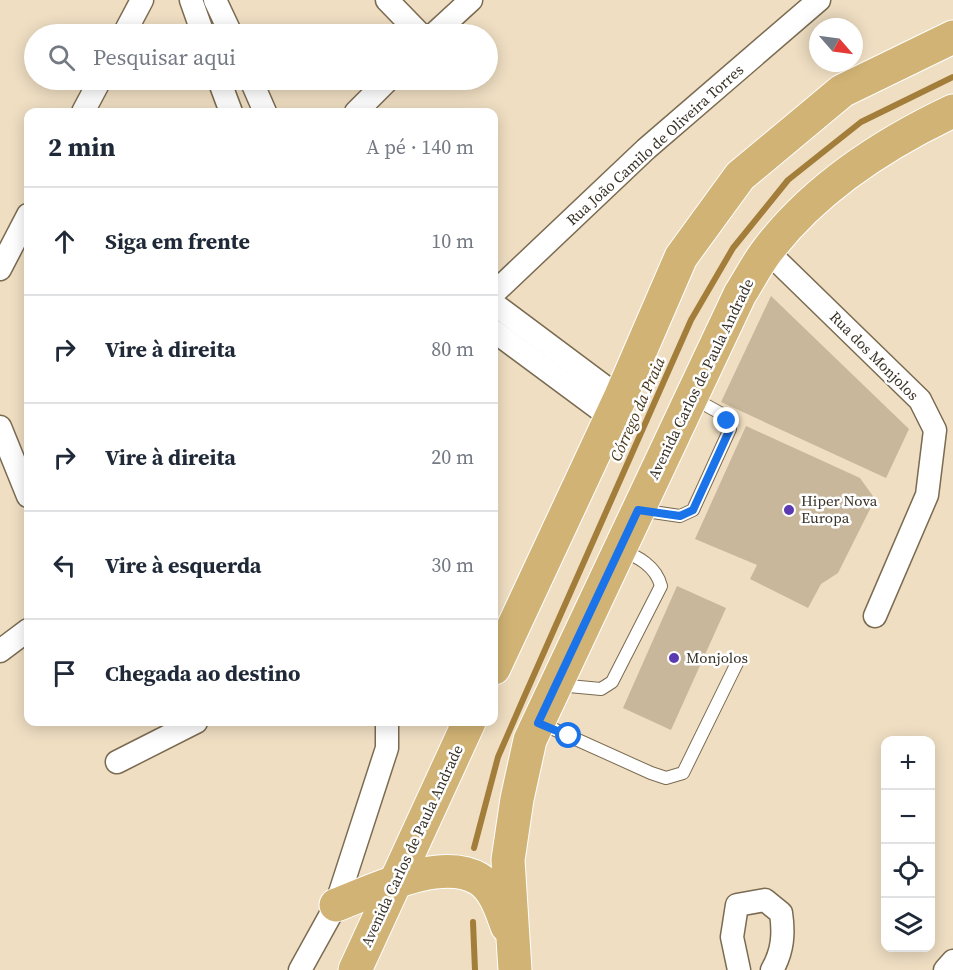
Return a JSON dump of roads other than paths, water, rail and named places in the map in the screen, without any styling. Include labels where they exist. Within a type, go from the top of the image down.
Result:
[{"type":"main road","points":[[498,659],[615,407],[681,257],[740,176],[842,91],[953,37]]},
{"type":"main road","name":"Avenida Carlos de Paula Andrade","points":[[515,959],[508,860],[517,799],[531,740],[740,294],[767,251],[822,192],[900,136],[953,111]]},
{"type":"main road","name":"Avenida Carlos de Paula Andrade","points":[[355,970],[467,726]]},
{"type":"main road","points":[[336,905],[425,873],[452,871],[479,879],[497,899],[515,959]]},
{"type":"street","points":[[129,24],[142,0]]},
{"type":"street","points":[[191,0],[199,24]]},
{"type":"street","points":[[215,0],[226,24]]},
{"type":"street","points":[[387,0],[410,24]]},
{"type":"street","points":[[445,24],[471,0]]},
{"type":"street","name":"Rua João Camilo de Oliveira Torres","points":[[498,289],[646,149],[819,0]]},
{"type":"street","points":[[85,108],[95,90]]},
{"type":"street","points":[[223,90],[230,108]]},
{"type":"street","points":[[255,90],[263,108]]},
{"type":"street","points":[[360,108],[378,90]]},
{"type":"street","points":[[0,269],[24,223]]},
{"type":"street","name":"Rua dos Monjolos","points":[[767,251],[920,400],[935,430],[927,495],[874,616]]},
{"type":"street","points":[[498,307],[615,407]]},
{"type":"street","points":[[498,334],[615,407]]},
{"type":"street","points":[[0,427],[24,486]]},
{"type":"street","points":[[0,651],[24,633]]},
{"type":"street","points":[[117,762],[188,726]]},
{"type":"street","points":[[300,970],[336,905],[387,748],[387,726]]},
{"type":"street","points":[[739,970],[732,937],[737,905],[765,900],[781,913],[784,933],[778,960],[772,970]]},
{"type":"street","points":[[945,970],[953,961]]},
{"type":"lane","points":[[638,510],[680,516],[693,510],[730,429],[720,413],[692,397]]},
{"type":"lane","points":[[556,685],[601,689],[612,682],[661,586],[658,576],[642,559],[620,549]]},
{"type":"lane","points":[[538,723],[651,773],[666,778],[683,773],[738,661]]},
{"type":"waterway","name":"Córrego da Praia","points":[[474,848],[498,757],[691,320],[733,248],[788,180],[861,122],[953,77]]},
{"type":"waterway","name":"Córrego da Praia","points":[[473,922],[475,970]]},
{"type":"place","name":"Hiper Nova Europa","points":[[789,510]]},
{"type":"place","name":"Monjolos","points":[[674,658]]}]
